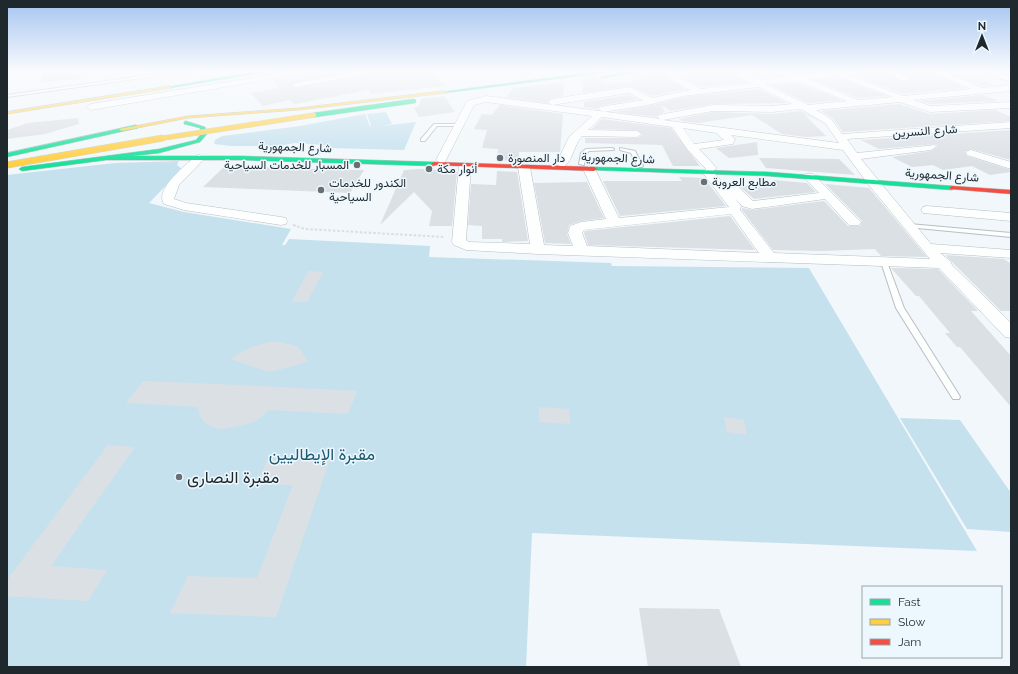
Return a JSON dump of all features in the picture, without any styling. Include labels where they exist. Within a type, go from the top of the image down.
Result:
[{"type":"main road","points":[[7,104],[40,102]]},
{"type":"main road","points":[[7,113],[48,102]]},
{"type":"main road","points":[[7,155],[122,129],[188,117],[298,109],[353,102]]},
{"type":"main road","points":[[7,165],[209,130],[404,102]]},
{"type":"main road","points":[[7,170],[159,151],[200,139],[322,119],[408,102]]},
{"type":"main road","points":[[122,129],[185,122],[202,126],[204,134],[200,139]]},
{"type":"main road","name":"شارع الجمهورية","points":[[200,139],[201,146],[208,150],[230,154],[562,164],[1011,187]]},
{"type":"main road","points":[[7,151],[40,147]]},
{"type":"main road","name":"شارع الجمهورية","points":[[105,158],[200,158],[524,167],[640,166],[869,179],[1011,192]]},
{"type":"street","points":[[91,107],[114,102]]},
{"type":"street","points":[[441,160],[471,102]]},
{"type":"street","points":[[518,102],[846,147]]},
{"type":"street","points":[[532,104],[543,102]]},
{"type":"street","points":[[586,112],[642,102]]},
{"type":"street","points":[[796,102],[828,121],[869,179],[927,248],[945,264],[1011,333]]},
{"type":"street","points":[[645,120],[713,108],[772,109],[851,102]]},
{"type":"street","points":[[910,102],[919,107],[930,109],[1011,105]]},
{"type":"street","points":[[562,164],[569,145],[579,133],[600,114]]},
{"type":"street","points":[[675,124],[691,147],[712,171],[749,204],[829,195]]},
{"type":"street","name":"شارع النسرين","points":[[839,137],[1011,125]]},
{"type":"street","points":[[691,147],[729,142],[729,136],[719,130]]},
{"type":"street","points":[[579,133],[637,134]]},
{"type":"street","points":[[853,157],[931,147]]},
{"type":"street","points":[[971,153],[1011,166]]},
{"type":"street","points":[[200,158],[172,186],[167,193],[168,201],[184,206],[281,221]]},
{"type":"street","points":[[465,165],[460,244],[472,248],[945,264]]},
{"type":"street","points":[[586,166],[614,222]]},
{"type":"street","points":[[524,167],[538,250]]},
{"type":"street","points":[[712,171],[735,206],[734,210],[770,258]]},
{"type":"street","points":[[809,176],[854,222]]},
{"type":"street","points":[[582,252],[575,229],[581,226],[734,210]]},
{"type":"street","points":[[927,210],[1011,217]]},
{"type":"street","points":[[927,248],[1011,254]]},
{"type":"lane","points":[[423,140],[436,125],[459,125]]},
{"type":"lane","points":[[586,166],[584,153],[588,150],[612,149]]},
{"type":"lane","points":[[622,149],[633,152],[640,166]]},
{"type":"lane","points":[[909,226],[1011,235]]},
{"type":"lane","points":[[884,262],[900,308],[956,397]]},
{"type":"path","points":[[281,221],[304,229],[426,238],[460,237]]},
{"type":"green space","points":[[386,112],[392,124],[380,126],[416,122],[404,150],[330,148],[323,145],[295,143],[278,146],[231,146],[214,144],[215,140],[222,136],[300,126],[365,114],[370,127],[367,114]]},
{"type":"green space","name":"مقبرة الإيطاليين","points":[[179,161],[177,165],[182,169],[149,203],[184,212],[291,229],[282,245],[285,245],[289,239],[430,246],[429,257],[611,263],[612,266],[809,268],[977,551],[532,533],[526,667],[7,667],[7,175],[115,163]]},
{"type":"green space","points":[[900,418],[960,420],[1011,493],[1011,532],[967,529]]},
{"type":"building","points":[[260,102],[279,102],[263,106]]},
{"type":"building","points":[[420,102],[448,102],[455,112],[419,117],[414,108],[419,106]]},
{"type":"building","points":[[584,102],[619,102],[600,106],[597,109],[584,107]]},
{"type":"building","points":[[662,102],[787,103],[713,104],[670,111],[660,104],[665,112],[656,117],[615,112]]},
{"type":"building","points":[[925,102],[966,102],[931,104]]},
{"type":"building","points":[[900,104],[930,114],[995,110],[1011,117],[1011,121],[843,132],[832,118],[821,111]]},
{"type":"building","points":[[500,105],[563,114],[560,152],[519,152],[519,161],[497,160],[498,149],[482,148],[487,130],[474,129],[482,114],[492,115]]},
{"type":"building","points":[[801,111],[823,123],[804,114],[826,136],[807,137],[782,134],[752,115],[698,123],[682,121],[679,119],[713,112],[772,114]]},
{"type":"building","points":[[78,118],[79,124],[45,134],[7,139],[7,130],[28,123]]},
{"type":"building","points":[[602,119],[671,128],[700,166],[673,166],[662,145],[585,143],[585,138],[637,138],[643,135],[637,130],[592,129]]},
{"type":"building","points":[[1011,130],[1011,160],[971,149],[965,152],[967,156],[1011,170],[1011,172],[990,175],[972,166],[943,170],[933,165],[912,167],[892,157],[931,151],[937,147],[936,144],[879,149],[861,140]]},
{"type":"building","points":[[757,142],[758,155],[729,158],[716,148]]},
{"type":"building","points":[[759,158],[839,159],[855,175],[766,168]]},
{"type":"building","points":[[225,166],[364,170],[350,193],[203,187]]},
{"type":"building","points":[[421,169],[457,171],[452,226],[429,226],[432,211],[414,192],[380,225],[404,170]]},
{"type":"building","points":[[497,171],[517,172],[528,241],[502,242],[502,239],[482,239],[482,226],[468,225],[471,184],[496,185]]},
{"type":"building","points":[[679,177],[704,178],[726,206],[620,216],[603,181],[682,181]]},
{"type":"building","points":[[773,180],[807,183],[816,192],[754,199],[739,186],[775,183]]},
{"type":"building","points":[[587,182],[604,218],[581,221],[569,225],[567,234],[571,244],[545,243],[534,183]]},
{"type":"building","points":[[825,184],[869,188],[927,257],[881,256],[875,249],[822,251],[773,250],[742,210],[742,208],[752,210],[824,201],[848,226],[860,226],[862,221]]},
{"type":"building","points":[[730,216],[755,250],[588,245],[584,233],[585,231]]},
{"type":"building","points":[[945,255],[1004,259],[1011,264],[1011,311],[1001,311]]},
{"type":"building","points":[[891,268],[938,269],[978,311],[971,311],[1011,356],[1011,407],[960,347],[957,347],[945,333],[950,333],[919,296],[916,296]]},
{"type":"building","points":[[308,271],[323,272],[307,302],[292,302]]},
{"type":"building","points":[[269,342],[279,342],[296,346],[301,350],[308,362],[269,372],[230,359],[249,348]]},
{"type":"building","points":[[143,381],[357,391],[348,414],[269,410],[256,421],[245,425],[222,429],[212,427],[204,422],[200,416],[198,407],[126,403]]},
{"type":"building","points":[[539,407],[569,409],[570,424],[539,422]]},
{"type":"building","points":[[724,417],[744,420],[747,435],[727,432]]},
{"type":"building","points":[[108,445],[135,447],[51,566],[107,570],[88,601],[7,596],[7,580]]},
{"type":"building","points":[[303,458],[330,459],[276,617],[170,613],[188,576],[257,578],[293,485],[257,484],[267,460],[302,461]]},
{"type":"building","points":[[639,608],[719,609],[741,667],[648,667]]},
{"type":"traffic: fast","points":[[314,115],[404,102]]},
{"type":"traffic: fast","points":[[22,169],[159,151],[198,141],[204,134],[202,127],[186,123]]},
{"type":"traffic: fast","points":[[7,155],[136,127]]},
{"type":"traffic: fast","points":[[106,158],[242,158],[434,164]]},
{"type":"traffic: fast","points":[[594,169],[768,174],[952,188]]},
{"type":"traffic: slow","points":[[7,113],[73,102]]},
{"type":"traffic: slow","points":[[122,129],[188,117],[298,109],[354,102]]},
{"type":"traffic: slow","points":[[7,165],[209,130],[314,115]]},
{"type":"traffic: jam","points":[[434,164],[594,169]]},
{"type":"traffic: jam","points":[[952,188],[1011,192]]},
{"type":"place","name":"دار المنصورة","points":[[500,158]]},
{"type":"place","name":"المسبار للخدمات السياحية","points":[[357,165]]},
{"type":"place","name":"أنوار مكة","points":[[429,169]]},
{"type":"place","name":"مطابع العروبة","points":[[704,182]]},
{"type":"place","name":"الكندور للخدمات السياحية","points":[[321,190]]},
{"type":"place","name":"مقبرة النصارى","points":[[179,477]]}]
